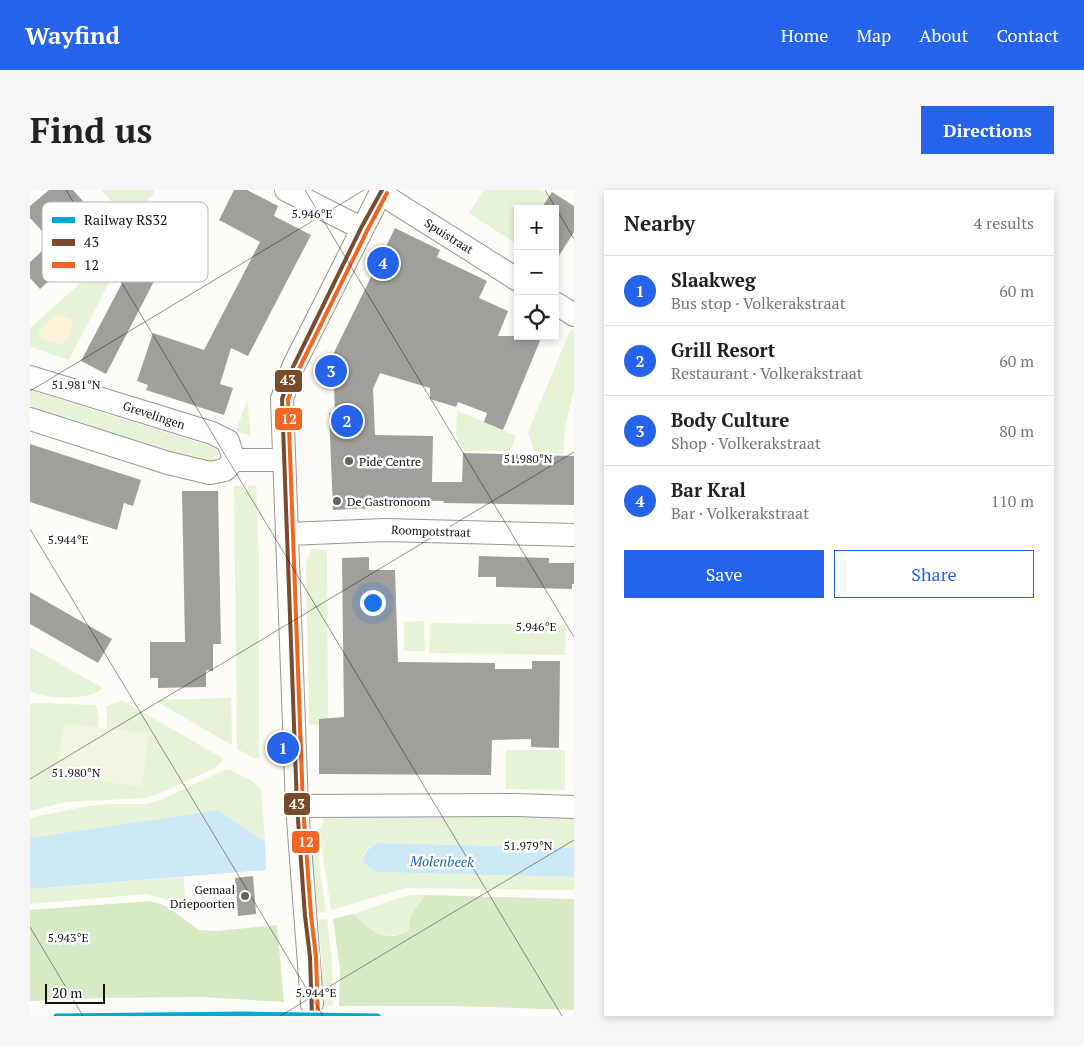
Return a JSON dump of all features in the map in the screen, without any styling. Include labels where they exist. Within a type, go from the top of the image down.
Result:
[{"type":"street","points":[[286,190],[361,228]]},
{"type":"street","points":[[312,1004],[297,806],[282,398],[293,367],[381,191]]},
{"type":"street","name":"Spuistraat","points":[[381,191],[514,277]]},
{"type":"street","points":[[559,306],[574,315]]},
{"type":"street","name":"Grevelingen","points":[[30,377],[212,434],[228,441],[234,460]]},
{"type":"street","points":[[30,419],[168,463],[210,473],[225,470],[234,460],[284,460]]},
{"type":"street","name":"Roompotstraat","points":[[288,534],[385,530],[574,535]]},
{"type":"street","points":[[297,806],[508,805],[574,807]]},
{"type":"green space","points":[[101,190],[155,190],[145,202],[112,202]]},
{"type":"green space","points":[[484,190],[541,190],[549,195],[543,205],[514,205],[514,242],[469,213]]},
{"type":"green space","points":[[82,282],[109,282],[69,360],[30,347],[30,328]]},
{"type":"green space","points":[[571,328],[574,330],[574,392],[566,421],[563,454],[535,454],[528,432]]},
{"type":"green space","points":[[30,390],[215,448],[218,453],[214,457],[217,459],[210,464],[30,406]]},
{"type":"green space","points":[[247,400],[251,436],[236,431]]},
{"type":"green space","points":[[457,410],[516,436],[510,451],[464,451],[456,436]]},
{"type":"green space","points":[[256,485],[259,559],[259,757],[256,759],[237,749],[234,486],[243,486],[244,492],[247,491],[247,486]]},
{"type":"green space","points":[[311,549],[327,550],[328,724],[309,725],[306,564]]},
{"type":"green space","points":[[424,621],[425,651],[404,651],[404,622]]},
{"type":"green space","points":[[430,623],[566,625],[565,655],[429,653]]},
{"type":"green space","points":[[30,647],[103,688],[97,692],[78,697],[46,696],[30,691]]},
{"type":"green space","points":[[231,698],[232,745],[154,700]]},
{"type":"green space","points":[[122,700],[224,759],[215,768],[158,794],[144,798],[66,802],[30,811],[30,705],[35,703],[96,705],[99,718],[98,728],[64,724],[57,775],[149,735],[107,729],[107,706]]},
{"type":"green space","points":[[64,723],[149,734],[142,787],[57,775]]},
{"type":"green space","points":[[506,750],[565,750],[565,790],[506,789]]},
{"type":"green space","points":[[229,769],[254,782],[261,789],[265,842],[218,810],[30,838],[30,818],[82,807],[109,804],[147,804],[163,799]]},
{"type":"green space","points":[[320,814],[574,815],[574,848],[378,843],[369,847],[365,852],[368,867],[376,872],[574,877],[574,890],[406,888],[331,910],[319,829],[324,821]]},
{"type":"green space","points":[[308,834],[315,834],[326,912],[316,913]]},
{"type":"green space","points":[[184,877],[185,905],[147,894],[30,904],[30,889]]},
{"type":"green space","points":[[412,895],[425,895],[411,915],[408,931],[399,934],[391,936],[378,933],[352,915],[392,900]]},
{"type":"green space","points":[[425,895],[574,899],[574,1010],[457,1006],[339,1006],[340,969],[333,919],[352,914],[378,933],[391,936],[399,935],[408,931],[411,915]]},
{"type":"green space","points":[[150,901],[166,906],[199,930],[217,931],[277,925],[284,1002],[202,997],[30,1001],[30,910]]},
{"type":"green space","points":[[327,919],[332,963],[333,1006],[321,1005],[322,960],[318,920]]},
{"type":"sand","points":[[56,315],[70,318],[73,322],[66,341],[59,344],[40,337],[38,332]]},
{"type":"water","points":[[218,810],[265,842],[266,870],[30,889],[30,838]]},
{"type":"water","name":"Molenbeek","points":[[378,843],[574,848],[574,877],[376,872],[368,867],[363,860],[368,849]]},
{"type":"building","points":[[49,190],[73,190],[84,202],[42,202],[42,231],[30,218],[30,206]]},
{"type":"building","points":[[234,190],[247,190],[278,206],[274,216],[311,235],[248,356],[231,348],[220,384],[233,388],[224,415],[146,390],[148,385],[137,381],[153,333],[204,350],[260,242],[219,220]]},
{"type":"building","points":[[552,192],[574,206],[574,232],[559,256],[559,205],[543,205]]},
{"type":"building","points":[[395,228],[440,250],[437,257],[487,281],[479,298],[508,311],[498,336],[514,336],[514,340],[540,340],[503,430],[484,422],[487,413],[458,402],[456,407],[430,399],[430,388],[380,373],[373,389],[375,435],[433,436],[432,482],[462,482],[463,453],[574,456],[574,505],[377,500],[378,508],[333,510],[329,413],[335,413],[334,386],[321,379]]},
{"type":"building","points":[[42,251],[42,282],[48,282],[40,289],[30,278],[30,262]]},
{"type":"building","points":[[123,282],[154,282],[106,374],[81,361]]},
{"type":"building","points":[[30,444],[141,480],[133,506],[124,503],[117,530],[30,502]]},
{"type":"building","points":[[182,491],[218,491],[221,644],[213,644],[213,671],[206,670],[206,687],[158,688],[158,678],[150,678],[150,642],[185,642]]},
{"type":"building","points":[[479,556],[549,558],[549,563],[574,563],[574,584],[572,584],[572,589],[496,587],[496,577],[478,577]]},
{"type":"building","points":[[369,557],[369,570],[395,570],[398,662],[495,663],[495,669],[532,669],[532,661],[560,661],[559,748],[531,747],[531,739],[492,740],[491,775],[319,774],[319,719],[344,717],[342,558]]},
{"type":"building","points":[[30,592],[112,639],[98,663],[30,624]]},
{"type":"building","name":"Gemaal Driepoorten","points":[[253,876],[256,914],[238,916],[235,878]]},
{"type":"rail line","name":"RS32","points":[[56,1016],[245,1014],[378,1016]]},
{"type":"transit line","name":"43","points":[[312,1016],[310,957],[297,806],[282,399],[293,367],[361,228],[382,190]]},
{"type":"transit line","name":"12","points":[[318,1016],[316,957],[303,806],[288,400],[299,369],[387,193]]},
{"type":"place","name":"Bar Kral","points":[[383,263]]},
{"type":"place","name":"Body Culture","points":[[331,371]]},
{"type":"place","name":"Grill Resort","points":[[347,421]]},
{"type":"place","name":"Pide Centre","points":[[349,461]]},
{"type":"place","name":"De Gastronoom","points":[[337,501]]},
{"type":"place","name":"Slaakweg","points":[[283,748]]},
{"type":"place","name":"Gemaal Driepoorten","points":[[245,896]]}]
